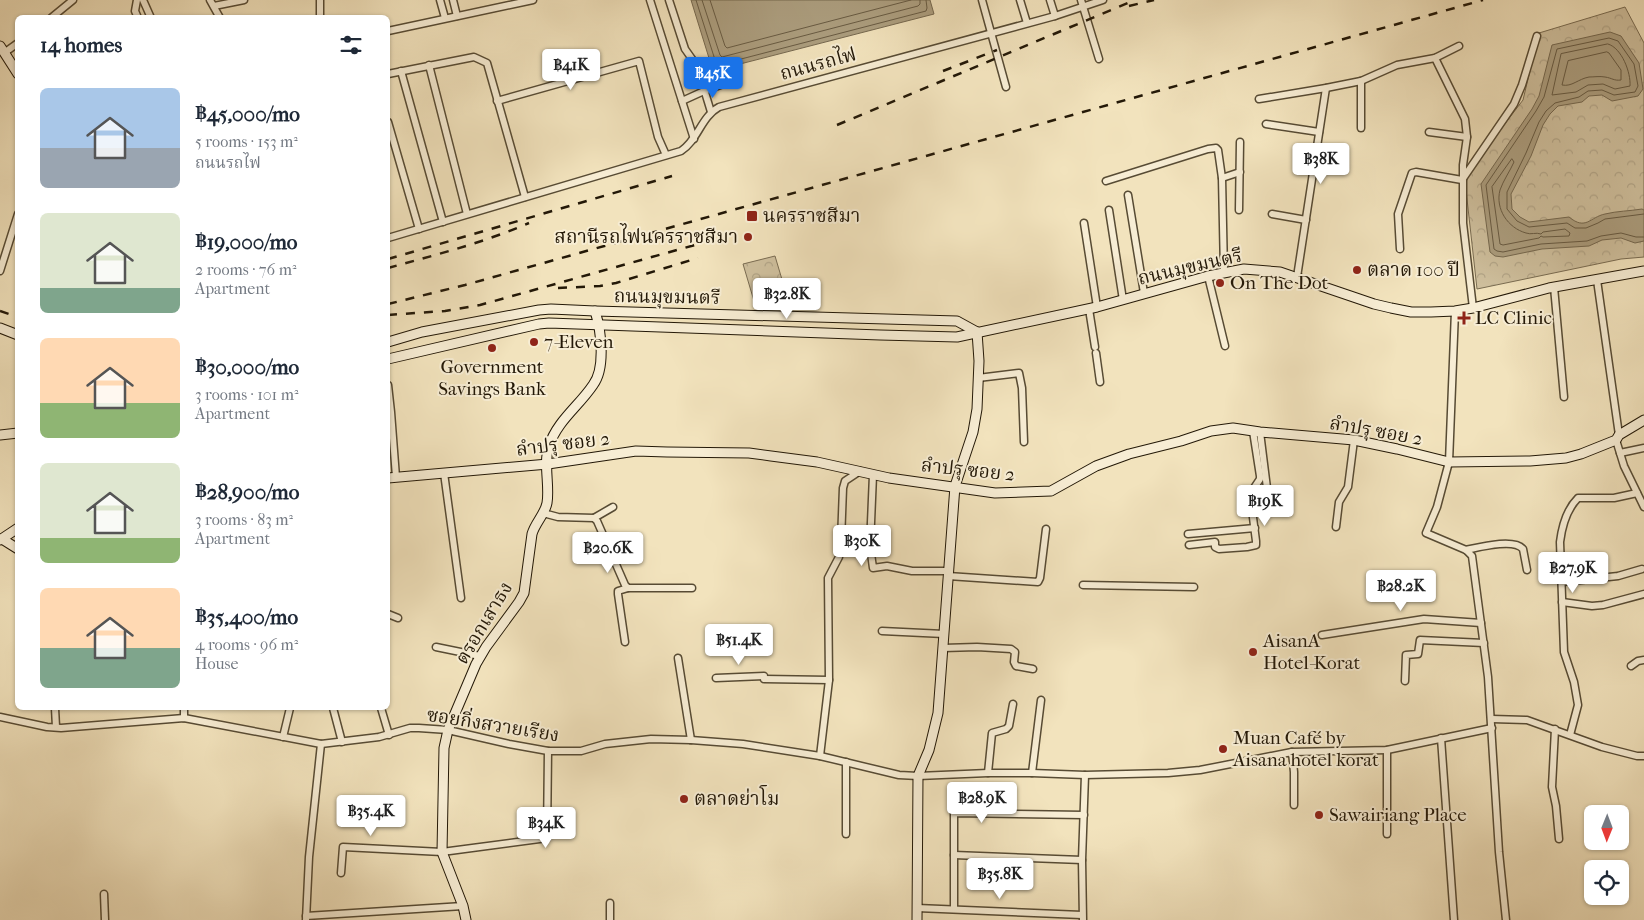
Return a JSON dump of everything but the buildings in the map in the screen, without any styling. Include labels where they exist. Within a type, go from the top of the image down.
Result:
[{"type":"street","points":[[55,15],[73,0]]},
{"type":"street","points":[[137,0],[135,11],[137,15]]},
{"type":"street","points":[[143,0],[150,15]]},
{"type":"street","points":[[218,15],[212,3],[244,0]]},
{"type":"street","points":[[320,0],[320,15]]},
{"type":"street","points":[[440,0],[446,18]]},
{"type":"street","points":[[453,0],[457,16]]},
{"type":"street","points":[[390,31],[534,0]]},
{"type":"street","points":[[650,0],[694,139]]},
{"type":"street","points":[[390,237],[666,156],[681,151],[688,146],[711,112],[697,66],[685,49],[669,0]]},
{"type":"street","points":[[982,0],[1006,87]]},
{"type":"street","points":[[1020,0],[1026,23]]},
{"type":"street","points":[[1050,0],[1055,16]]},
{"type":"street","points":[[1081,0],[1099,59]]},
{"type":"street","name":"ถนนรถไฟ","points":[[711,112],[719,107],[1055,16],[1103,0]]},
{"type":"street","points":[[1462,180],[1514,104],[1537,36]]},
{"type":"street","points":[[15,44],[2,49],[15,69]]},
{"type":"street","points":[[1259,99],[1361,81],[1396,65],[1435,58],[1459,46]]},
{"type":"street","points":[[390,74],[474,57],[487,63],[526,196]]},
{"type":"street","points":[[1435,58],[1465,119],[1467,136],[1462,165],[1462,180],[1465,249],[1473,308]]},
{"type":"street","points":[[497,101],[639,61],[658,137],[666,156]]},
{"type":"street","points":[[429,65],[468,214]]},
{"type":"street","points":[[401,71],[443,222]]},
{"type":"street","points":[[682,101],[737,79]]},
{"type":"street","points":[[1361,81],[1361,128]]},
{"type":"street","points":[[1297,278],[1326,88]]},
{"type":"street","points":[[1266,124],[1319,132]]},
{"type":"street","points":[[390,129],[419,229]]},
{"type":"street","points":[[1429,132],[1467,136]]},
{"type":"street","points":[[1239,210],[1240,142]]},
{"type":"street","points":[[1106,181],[1213,147],[1216,148],[1218,150],[1222,178],[1224,272]]},
{"type":"street","points":[[1222,178],[1240,172]]},
{"type":"street","points":[[1400,249],[1398,214],[1412,173],[1416,172],[1462,180]]},
{"type":"street","points":[[1128,196],[1144,293]]},
{"type":"street","points":[[1109,210],[1123,300]]},
{"type":"street","points":[[1272,214],[1306,220]]},
{"type":"street","points":[[1084,223],[1100,382]]},
{"type":"street","points":[[0,271],[15,224]]},
{"type":"street","name":"ถนนมุขมนตรี","points":[[390,359],[539,324],[956,337],[1093,308],[1208,276],[1244,269],[1280,272],[1374,304],[1411,312],[1455,311],[1473,308],[1554,287],[1644,271]]},
{"type":"street","points":[[1208,276],[1225,346]]},
{"type":"street","points":[[1597,280],[1620,453],[1624,466],[1644,507]]},
{"type":"street","points":[[1554,287],[1564,396]]},
{"type":"street","name":"ถนนมุขมนตรี","points":[[390,341],[422,332],[551,309],[595,312],[957,321],[977,332]]},
{"type":"street","points":[[1455,311],[1449,462],[1437,507],[1426,533],[1466,550],[1472,556],[1492,719],[1499,852],[1506,920]]},
{"type":"street","name":"ตรอกเสาธง","points":[[466,920],[463,906],[442,852],[444,748],[448,730],[480,656],[524,593],[532,534],[535,525],[543,513],[548,496],[548,448],[560,423],[594,384],[600,369],[600,326],[595,312]]},
{"type":"street","points":[[0,328],[15,334]]},
{"type":"street","points":[[422,332],[426,350]]},
{"type":"street","points":[[917,920],[918,776],[929,750],[938,708],[955,486],[973,432],[977,409],[977,332]]},
{"type":"street","points":[[978,378],[1019,373],[1022,388],[1024,442]]},
{"type":"street","points":[[390,403],[392,478]]},
{"type":"street","name":"ลำปรุ ซอย 2","points":[[392,478],[548,464],[636,451],[749,454],[817,462],[861,470],[873,475],[995,493],[1051,491],[1096,466],[1129,454],[1181,441],[1211,431],[1233,428],[1354,440],[1449,462],[1530,461],[1566,458],[1617,438],[1644,420]]},
{"type":"street","points":[[1257,431],[1268,488]]},
{"type":"street","points":[[1189,545],[1215,542],[1215,547],[1219,549],[1256,544],[1250,494],[1260,479],[1257,431]]},
{"type":"street","points":[[0,434],[15,433]]},
{"type":"street","points":[[1336,527],[1339,502],[1348,487],[1354,440]]},
{"type":"street","points":[[1620,453],[1644,448]]},
{"type":"street","points":[[820,756],[829,680],[828,578],[839,557],[842,488],[845,481],[861,470]]},
{"type":"street","points":[[444,473],[460,598]]},
{"type":"street","points":[[873,475],[870,546],[873,568],[887,566],[912,571],[1038,582],[1046,529]]},
{"type":"street","points":[[1570,734],[1578,705],[1574,682],[1564,652],[1560,542],[1563,524],[1572,504],[1578,498],[1614,498],[1637,492]]},
{"type":"street","points":[[543,513],[558,517],[594,518],[613,507]]},
{"type":"street","points":[[594,518],[628,588]]},
{"type":"street","points":[[1188,534],[1255,528]]},
{"type":"street","points":[[15,530],[1,539],[15,547]]},
{"type":"street","points":[[1466,550],[1498,544],[1516,544],[1523,549],[1527,570]]},
{"type":"street","points":[[1561,562],[1601,559]]},
{"type":"street","points":[[1562,582],[1610,577],[1642,569]]},
{"type":"street","points":[[1082,585],[1194,587]]},
{"type":"street","points":[[625,642],[618,591],[628,588],[692,588]]},
{"type":"street","points":[[1562,602],[1592,606],[1603,605],[1644,594]]},
{"type":"street","points":[[390,615],[398,618]]},
{"type":"street","points":[[1322,636],[1424,619],[1481,624]]},
{"type":"street","points":[[882,631],[944,634]]},
{"type":"street","points":[[1405,681],[1406,655],[1416,655],[1419,652],[1420,640],[1484,643]]},
{"type":"street","points":[[436,647],[480,656]]},
{"type":"street","points":[[943,648],[988,647],[1011,649],[1015,652],[1014,662],[1016,666],[1033,669]]},
{"type":"street","points":[[678,658],[691,740]]},
{"type":"street","points":[[1631,666],[1644,660]]},
{"type":"street","points":[[716,678],[764,677],[829,680]]},
{"type":"street","points":[[1032,773],[1041,700]]},
{"type":"street","points":[[988,773],[992,733],[1006,729],[1009,726],[1013,704]]},
{"type":"street","points":[[55,710],[56,728]]},
{"type":"street","points":[[184,710],[184,718]]},
{"type":"street","points":[[283,737],[290,710]]},
{"type":"street","points":[[334,710],[342,742]]},
{"type":"street","points":[[382,710],[389,735]]},
{"type":"street","name":"ซอยกิ่งสวายเรียง","points":[[0,717],[56,728],[184,718],[322,744],[389,735],[410,728],[448,730],[548,751],[581,751],[605,744],[651,739],[691,740],[743,744],[804,753],[899,776],[988,773],[1085,775],[1168,773],[1200,770],[1292,752],[1387,750],[1492,728]]},
{"type":"street","points":[[1492,719],[1528,720],[1602,747],[1644,756]]},
{"type":"street","points":[[1555,729],[1552,787],[1559,839]]},
{"type":"street","points":[[1442,738],[1454,920]]},
{"type":"street","points":[[322,744],[309,857],[306,918],[463,906]]},
{"type":"street","points":[[1387,750],[1387,834]]},
{"type":"street","points":[[341,873],[343,846],[442,852],[547,838],[548,751]]},
{"type":"street","points":[[1292,752],[1294,805]]},
{"type":"street","points":[[846,762],[846,834]]},
{"type":"street","points":[[917,908],[1082,917],[1085,775]]},
{"type":"street","points":[[954,909],[954,813],[1084,815]]},
{"type":"street","points":[[954,855],[1082,860]]},
{"type":"street","points":[[104,894],[105,920]]},
{"type":"street","points":[[610,903],[610,920]]},
{"type":"green space","points":[[1625,7],[1644,43],[1644,257],[1621,259],[1477,289],[1465,181],[1523,100],[1539,33]]},
{"type":"green space","points":[[775,256],[789,303],[754,301],[743,264]]},
{"type":"water","points":[[691,0],[930,0],[934,14],[713,71]]},
{"type":"water","points":[[1610,32],[1621,36],[1639,63],[1643,89],[1638,96],[1612,101],[1602,95],[1589,96],[1582,102],[1558,106],[1543,125],[1531,156],[1511,194],[1512,209],[1529,222],[1569,217],[1584,223],[1605,214],[1642,209],[1644,210],[1644,241],[1635,243],[1621,238],[1602,240],[1589,246],[1542,249],[1503,257],[1495,256],[1490,252],[1481,184],[1539,96],[1552,45]]},
{"type":"railway","points":[[837,125],[1135,0]]},
{"type":"railway","points":[[1129,6],[1154,0]]},
{"type":"railway","points":[[390,304],[465,285],[1483,0]]},
{"type":"railway","points":[[943,71],[997,50]]},
{"type":"railway","points":[[390,258],[672,176]]},
{"type":"railway","points":[[390,267],[477,243],[529,223]]},
{"type":"railway","points":[[390,315],[445,311],[480,305],[702,243]]},
{"type":"railway","points":[[558,288],[600,286],[616,283],[698,258]]},
{"type":"railway","points":[[0,311],[15,316]]},
{"type":"place","name":"นครราชสีมา","points":[[752,216]]},
{"type":"place","name":"สถานีรถไฟนครราชสีมา","points":[[748,237]]},
{"type":"place","name":"ตลาด 100 ปี","points":[[1357,270]]},
{"type":"place","name":"On The Dot","points":[[1220,283]]},
{"type":"place","name":"LC Clinic","points":[[1464,318]]},
{"type":"place","name":"7-Eleven","points":[[534,342]]},
{"type":"place","name":"Government Savings Bank","points":[[492,348]]},
{"type":"place","name":"AisanA Hotel-Korat","points":[[1253,652]]},
{"type":"place","name":"Muan Café by Aisana hotel korat","points":[[1223,749]]},
{"type":"place","name":"ตลาดย่าโม","points":[[684,799]]},
{"type":"place","name":"Sawairiang Place","points":[[1319,815]]}]
